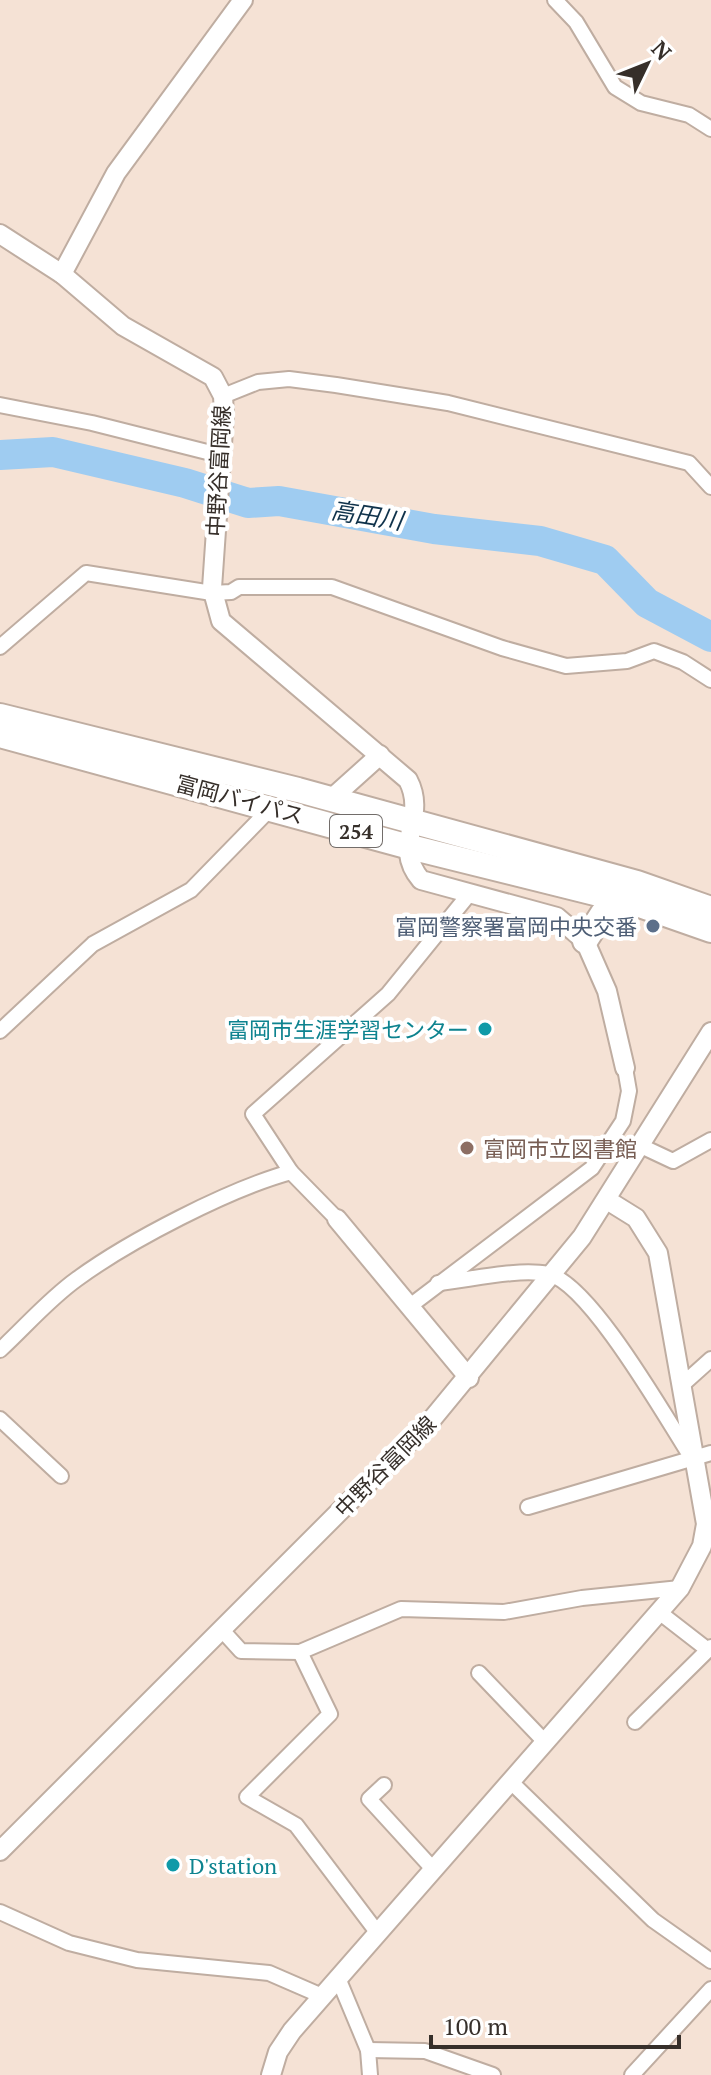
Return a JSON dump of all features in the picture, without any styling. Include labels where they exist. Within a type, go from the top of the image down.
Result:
[{"type":"highway","name":"富岡バイパス","points":[[0,716],[331,799],[637,883],[711,909]]},
{"type":"highway","name":"富岡バイパス","points":[[0,735],[406,846],[631,902],[711,930]]},
{"type":"highway","points":[[585,941],[603,913],[631,902]]},
{"type":"main road","points":[[62,274],[116,173],[243,0]]},
{"type":"main road","name":"中野谷富岡線","points":[[0,234],[62,274],[123,326],[213,377],[223,396],[212,590],[221,621],[401,773],[412,789],[416,804],[406,846]]},
{"type":"main road","points":[[331,799],[380,755]]},
{"type":"main road","points":[[406,846],[409,867],[421,880],[557,917],[585,941],[607,991],[625,1068]]},
{"type":"main road","name":"中野谷富岡線","points":[[0,1851],[433,1418],[469,1378],[554,1276],[607,1200],[711,1032]]},
{"type":"main road","points":[[271,2075],[278,2052],[292,2031],[704,1559],[706,1524],[658,1253],[636,1218],[607,1200]]},
{"type":"main road","points":[[337,1219],[469,1378]]},
{"type":"street","points":[[555,0],[576,22],[615,87],[641,103],[689,115],[711,129]]},
{"type":"street","points":[[223,396],[258,382],[289,379],[448,403],[678,459],[689,463],[711,487]]},
{"type":"street","points":[[0,405],[219,459]]},
{"type":"street","points":[[0,647],[86,573],[231,592],[239,587],[332,587],[502,648],[566,666],[627,661],[654,651],[683,662],[711,680]]},
{"type":"street","points":[[0,1031],[93,944],[191,890],[272,807]]},
{"type":"street","points":[[337,1219],[291,1172],[253,1114],[388,994],[470,893]]},
{"type":"street","points":[[410,1306],[576,1181],[601,1157],[623,1121],[629,1091],[625,1068]]},
{"type":"street","points":[[641,1146],[673,1161],[711,1140]]},
{"type":"street","points":[[0,1350],[75,1280],[119,1252],[260,1181],[291,1172]]},
{"type":"street","points":[[438,1283],[531,1273],[554,1276],[589,1303],[693,1460]]},
{"type":"street","points":[[682,1385],[711,1359]]},
{"type":"street","points":[[0,1419],[61,1476]]},
{"type":"street","points":[[528,1507],[711,1453]]},
{"type":"street","points":[[221,1629],[241,1651],[300,1652],[401,1609],[504,1612],[582,1598],[680,1588]]},
{"type":"street","points":[[635,1722],[709,1648],[659,1612]]},
{"type":"street","points":[[300,1652],[330,1714],[247,1797],[296,1825],[377,1932]]},
{"type":"street","points":[[479,1673],[545,1742]]},
{"type":"street","points":[[511,1782],[653,1920],[711,1961]]},
{"type":"street","points":[[384,1785],[369,1799],[433,1869]]},
{"type":"street","points":[[0,1912],[69,1943],[137,1960],[269,1973],[322,1996]]},
{"type":"street","points":[[338,1978],[368,2050],[370,2075]]},
{"type":"street","points":[[632,2075],[711,1989]]},
{"type":"street","points":[[368,2050],[425,2051],[493,2075]]},
{"type":"waterway","name":"高田川","points":[[0,455],[53,452],[185,483],[248,503],[279,501],[434,529],[540,541],[605,560],[647,603],[711,637]]},
{"type":"place","name":"富岡警察署富岡中央交番","points":[[653,926]]},
{"type":"place","name":"富岡市生涯学習センター","points":[[485,1029]]},
{"type":"place","name":"富岡市立図書館","points":[[467,1148]]},
{"type":"place","name":"D'station","points":[[173,1865]]}]
